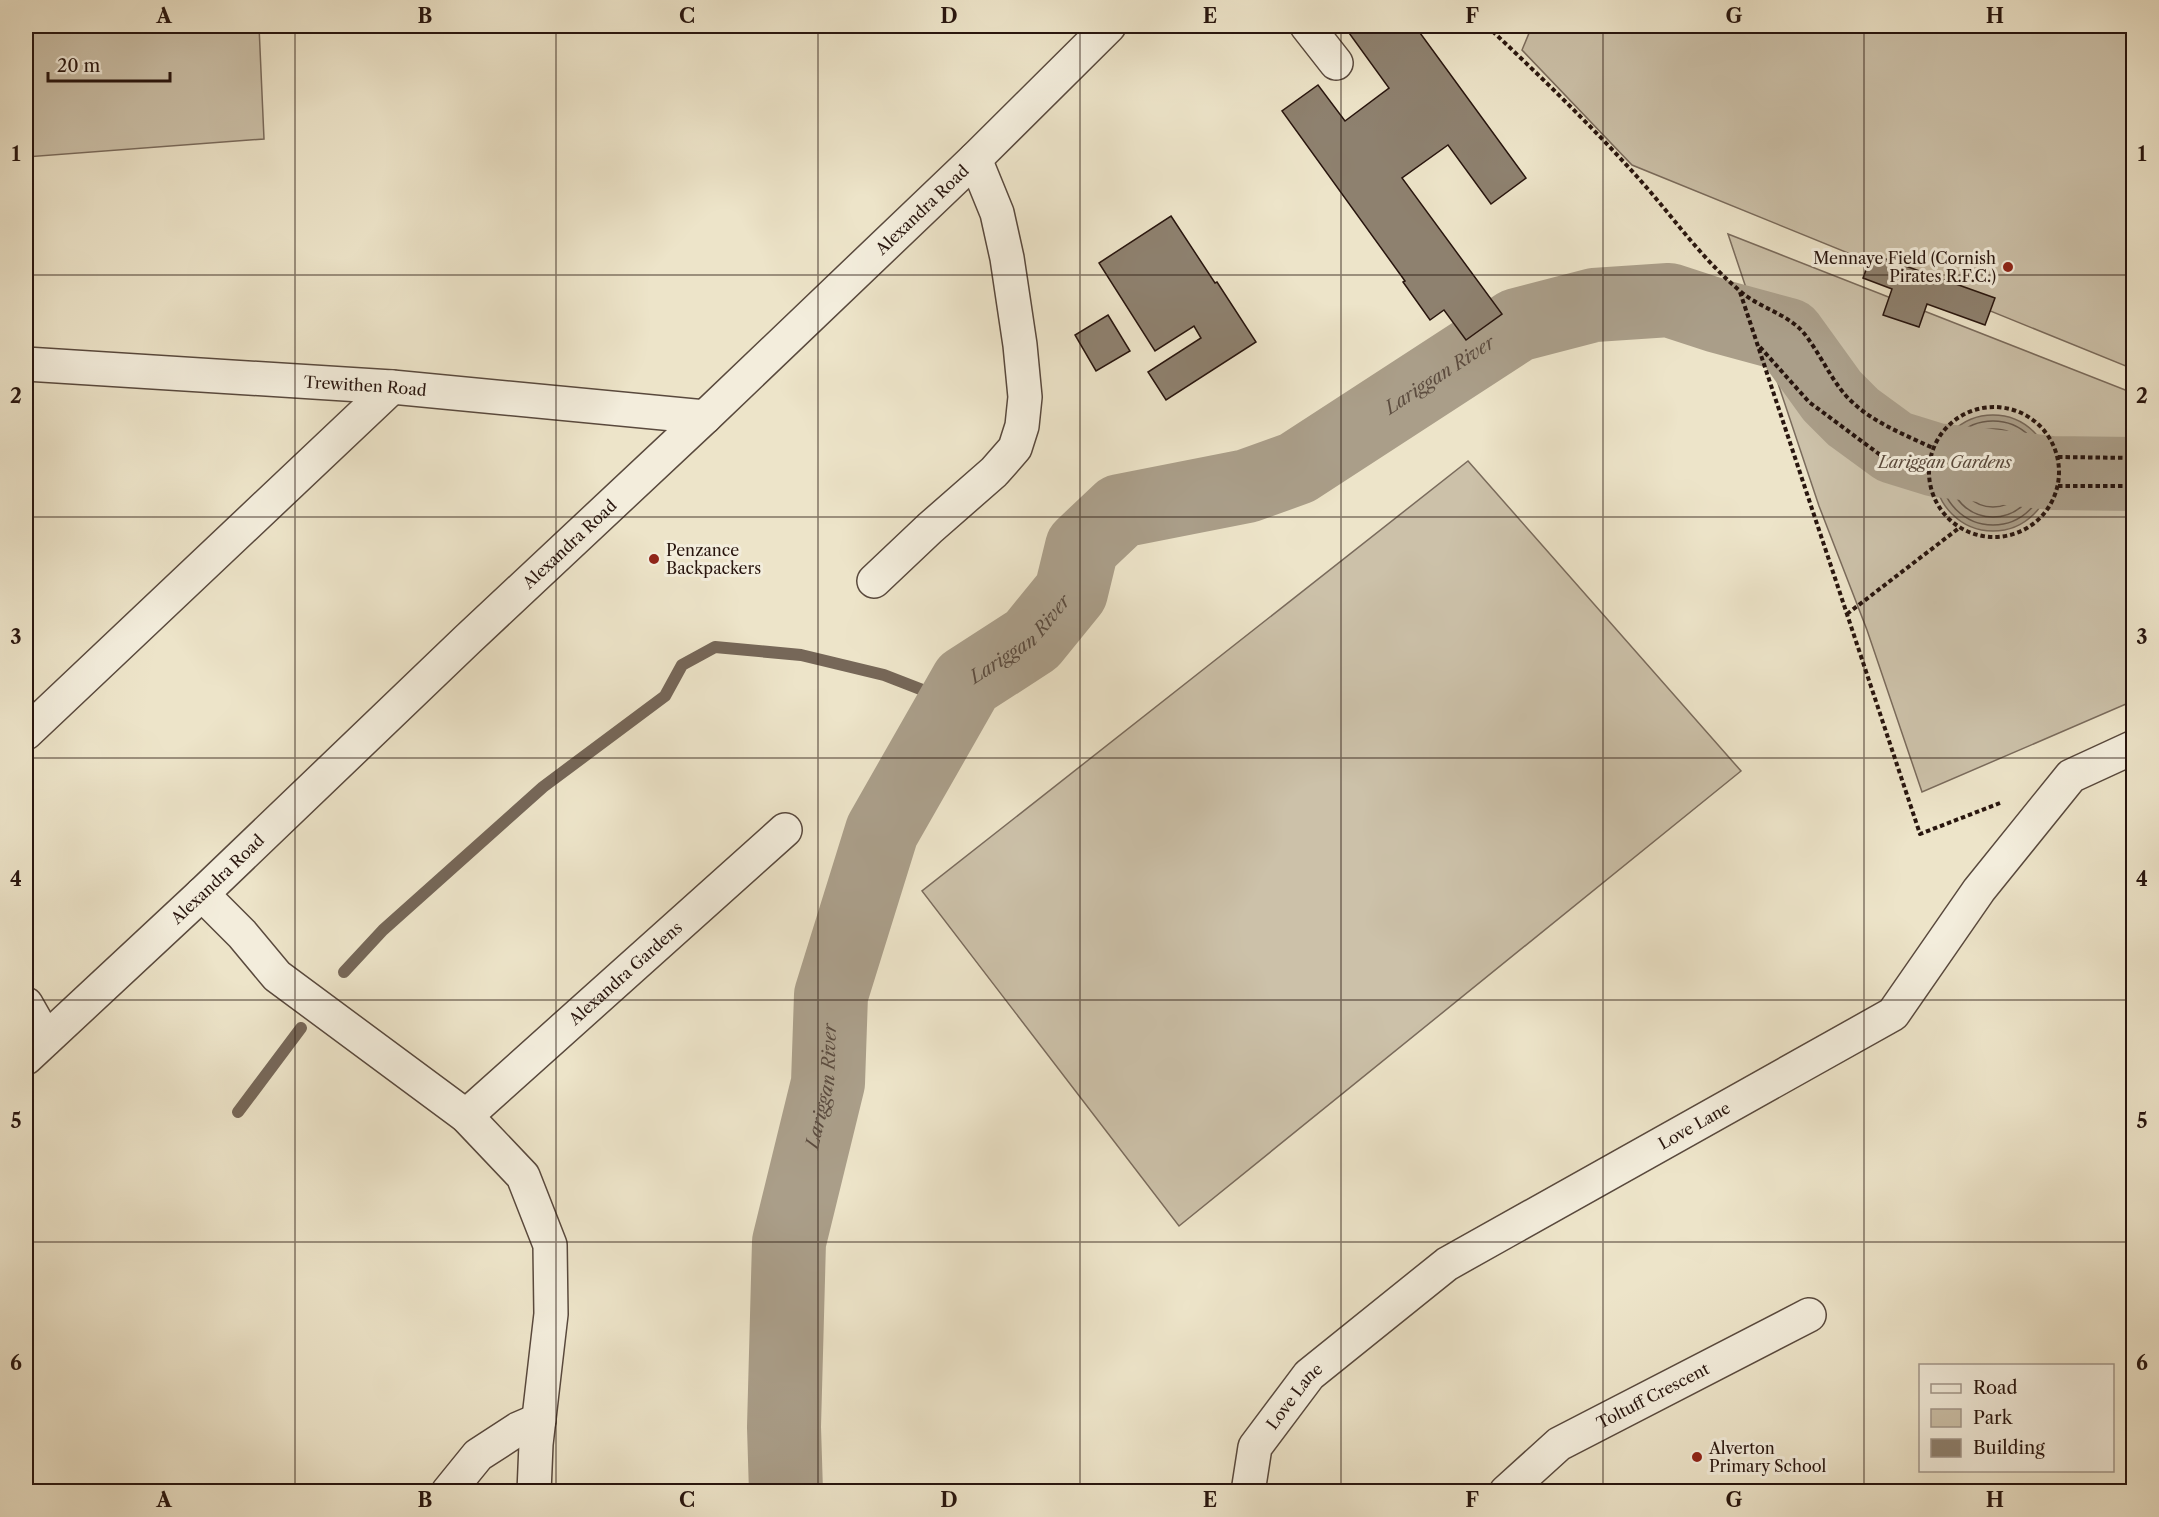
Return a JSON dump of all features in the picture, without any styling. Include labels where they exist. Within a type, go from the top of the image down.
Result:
[{"type":"street","name":"Alexandra Road","points":[[36,1048],[202,894],[467,640],[705,417],[975,159],[1109,26]]},
{"type":"street","points":[[1307,26],[1336,63]]},
{"type":"street","points":[[874,581],[994,472],[1015,448],[1022,426],[1025,397],[1020,345],[1006,258],[998,213],[975,159]]},
{"type":"street","name":"Trewithen Road","points":[[26,364],[392,387],[705,417]]},
{"type":"street","points":[[26,734],[392,387]]},
{"type":"street","name":"Love Lane","points":[[1248,1491],[1255,1447],[1309,1375],[1447,1264],[1893,1014],[1979,890],[2071,776],[2133,747]]},
{"type":"street","name":"Alexandra Gardens","points":[[466,1116],[785,830]]},
{"type":"street","points":[[202,894],[242,934],[277,976],[466,1116],[523,1176],[550,1245],[551,1314],[536,1444],[534,1491]]},
{"type":"street","points":[[26,1004],[36,1048]]},
{"type":"street","name":"Toltuff Crescent","points":[[1506,1491],[1559,1444],[1809,1315]]},
{"type":"street","points":[[448,1491],[478,1455],[518,1429],[539,1420]]},
{"type":"path","points":[[1487,26],[1532,68],[1639,179],[1705,256],[1740,292],[1800,328],[1840,389],[1865,413],[1932,450]]},
{"type":"path","points":[[1740,292],[1920,834],[2006,800]]},
{"type":"path","points":[[1758,344],[1809,402],[1883,457],[1928,468]]},
{"type":"path","points":[[1999,406],[2019,411],[2036,422],[2050,438],[2058,457],[2058,486],[2050,505],[2037,522],[2019,533],[1999,538],[1978,536],[1959,528],[1942,513],[1931,493],[1928,468],[1932,450],[1943,430],[1959,416],[1978,408],[1999,406]]},
{"type":"path","points":[[2058,457],[2133,458]]},
{"type":"path","points":[[2058,486],[2133,486]]},
{"type":"path","points":[[1847,614],[1959,528]]},
{"type":"green space","points":[[26,26],[259,26],[264,139],[26,157]]},
{"type":"green space","name":"Mennaye Field (Cornish Pirates R.F.C.)","points":[[1532,26],[2133,26],[2133,369],[1632,165],[1522,50]]},
{"type":"green space","name":"Lariggan Gardens","points":[[1728,234],[2133,393],[2133,701],[1922,792],[1867,630],[1819,506]]},
{"type":"green space","points":[[1468,461],[1741,771],[1179,1226],[922,891]]},
{"type":"water","points":[[1993,415],[2015,420],[2034,432],[2046,451],[2051,473],[2046,495],[2034,514],[2015,526],[1993,531],[1971,526],[1952,514],[1940,495],[1935,473],[1940,451],[1952,432],[1971,420]]},
{"type":"building","points":[[1344,26],[1415,26],[1526,178],[1491,204],[1448,145],[1402,178],[1502,314],[1466,340],[1444,310],[1430,320],[1403,282],[1405,281],[1282,111],[1318,85],[1345,121],[1389,88]]},
{"type":"building","points":[[1171,216],[1256,342],[1166,400],[1148,372],[1201,338],[1194,326],[1155,351],[1099,263]]},
{"type":"building","points":[[1872,254],[1995,298],[1985,325],[1927,304],[1919,327],[1883,315],[1892,289],[1863,278]]},
{"type":"building","points":[[1108,315],[1130,351],[1096,371],[1075,335]]},
{"type":"waterway","name":"Lariggan River","points":[[786,1492],[784,1427],[789,1242],[828,1083],[831,995],[882,831],[967,682],[1032,640],[1071,592],[1082,547],[1120,511],[1247,486],[1297,468],[1517,325],[1594,305],[1669,300],[1788,335],[1832,396],[1853,417],[1894,447],[1936,460],[2051,473],[2134,474]]},
{"type":"waterway","points":[[344,972],[383,930],[543,787],[665,696],[682,665],[715,647],[801,655],[884,675],[933,694],[967,682]]},
{"type":"waterway","points":[[238,1112],[301,1028]]},
{"type":"place","name":"Mennaye Field (Cornish Pirates R.F.C.)","points":[[2008,267]]},
{"type":"place","name":"Penzance Backpackers","points":[[654,559]]},
{"type":"place","name":"Alverton Primary School","points":[[1697,1457]]}]
